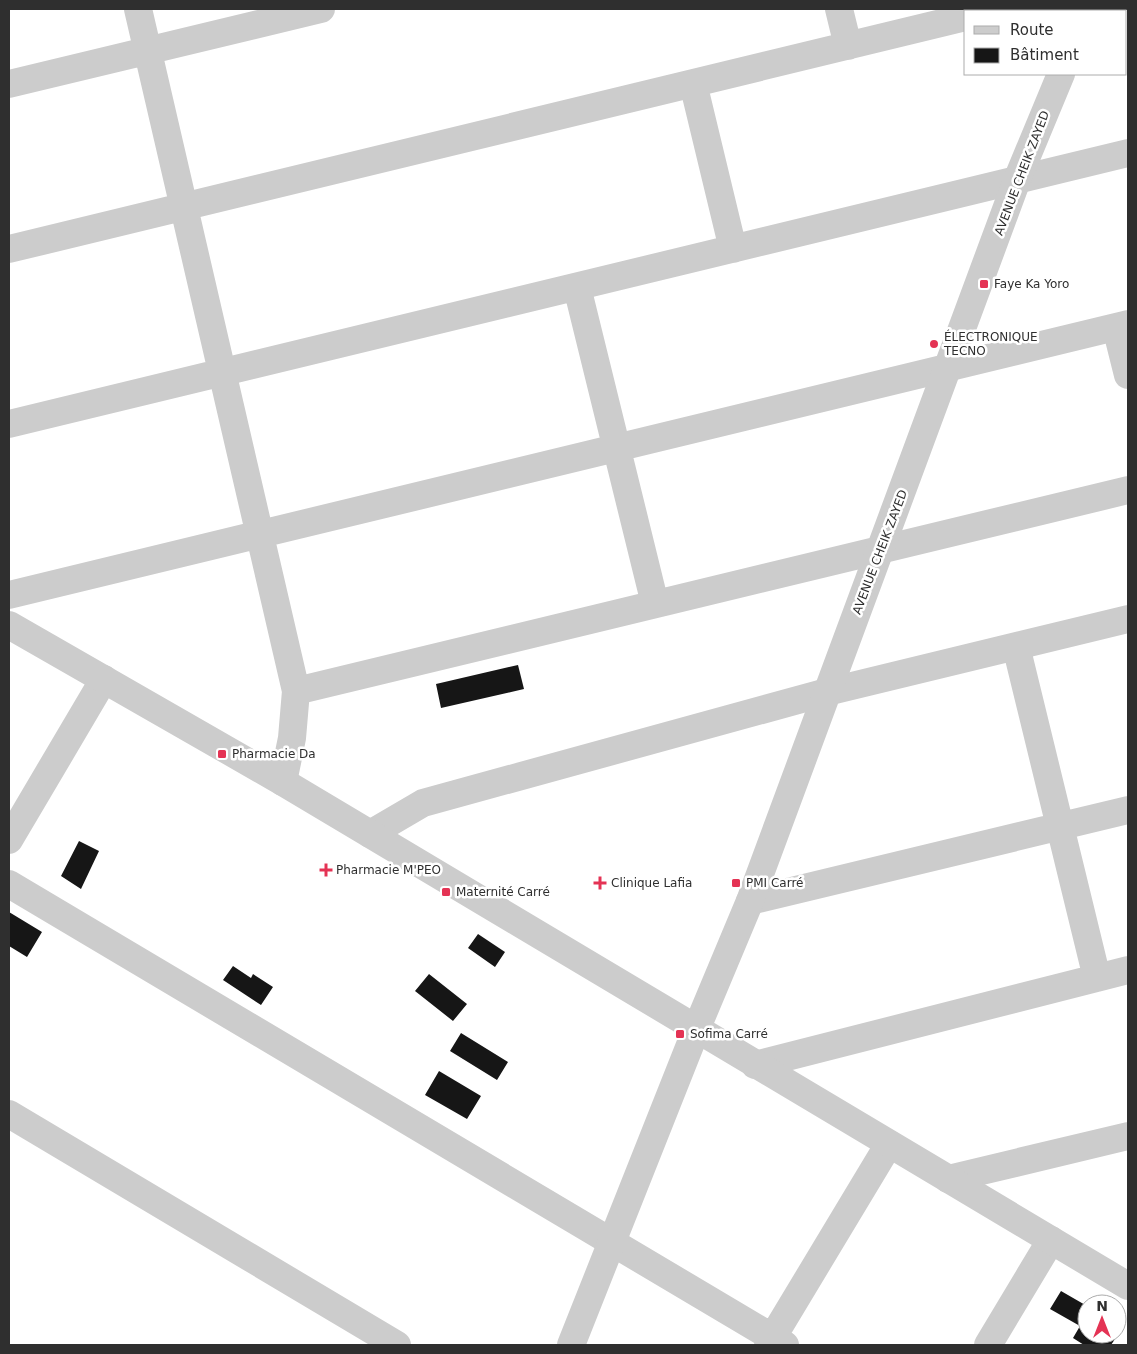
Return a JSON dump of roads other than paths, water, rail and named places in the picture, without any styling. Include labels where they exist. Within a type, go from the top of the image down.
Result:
[{"type":"street","points":[[138,9],[296,691],[292,738],[283,782]]},
{"type":"street","points":[[9,84],[321,9]]},
{"type":"street","points":[[839,9],[848,46]]},
{"type":"street","points":[[9,249],[964,17]]},
{"type":"street","name":"AVENUE CHEIK ZAYED","points":[[571,1345],[696,1030],[750,901],[882,549],[1017,180],[1061,75]]},
{"type":"street","points":[[692,83],[733,249]]},
{"type":"street","points":[[9,424],[1128,153]]},
{"type":"street","points":[[577,287],[655,604]]},
{"type":"street","points":[[9,595],[1122,326],[1128,375]]},
{"type":"street","points":[[296,691],[1128,490]]},
{"type":"street","points":[[370,834],[423,803],[827,692],[1128,619]]},
{"type":"street","points":[[9,625],[283,782],[754,1065],[1128,1286]]},
{"type":"street","points":[[1016,646],[1097,978]]},
{"type":"street","points":[[9,840],[104,679]]},
{"type":"street","points":[[750,901],[1128,810]]},
{"type":"street","points":[[9,884],[612,1242],[775,1343],[889,1144]]},
{"type":"street","points":[[754,1065],[1128,970]]},
{"type":"street","points":[[9,1114],[397,1345]]},
{"type":"street","points":[[948,1179],[1128,1136]]},
{"type":"street","points":[[988,1345],[1051,1240]]},
{"type":"place","name":"Faye Ka Yoro","points":[[984,284]]},
{"type":"place","name":"ÉLECTRONIQUE TECNO","points":[[934,344]]},
{"type":"place","name":"Pharmacie Da","points":[[222,754]]},
{"type":"place","name":"Pharmacie M'PEO","points":[[326,870]]},
{"type":"place","name":"Clinique Lafia","points":[[600,883]]},
{"type":"place","name":"PMI Carré","points":[[736,883]]},
{"type":"place","name":"Maternité Carré","points":[[446,892]]},
{"type":"place","name":"Sofima Carré","points":[[680,1034]]}]
